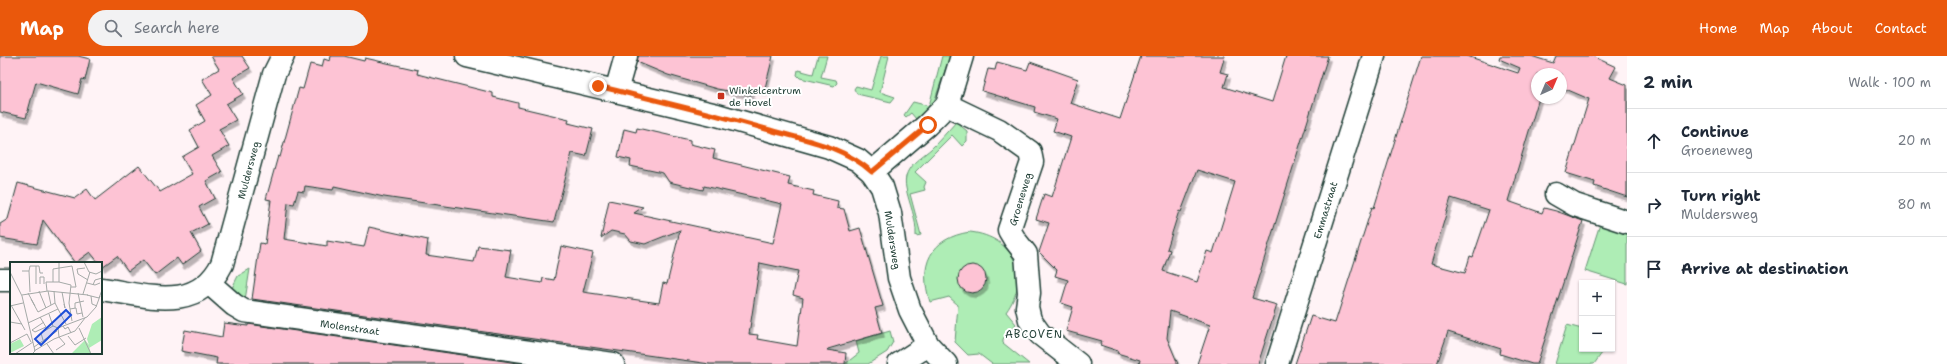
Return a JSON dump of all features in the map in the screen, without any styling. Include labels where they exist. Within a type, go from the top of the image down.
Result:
[{"type":"street","name":"Muldersweg","points":[[209,283],[222,264],[274,74],[283,56]]},
{"type":"street","name":"Muldersweg","points":[[468,56],[717,115],[829,147],[858,160],[872,172],[882,187],[890,213],[899,278],[910,310],[928,345]]},
{"type":"street","points":[[616,91],[626,56]]},
{"type":"street","points":[[872,172],[928,125],[947,105],[962,56]]},
{"type":"street","name":"Emmastraat","points":[[1277,364],[1374,56]]},
{"type":"street","name":"Groeneweg","points":[[947,105],[999,130],[1030,152],[1032,162],[1010,230],[1014,240],[1026,254],[1029,293],[1027,307],[1030,320],[1040,334],[1078,364]]},
{"type":"street","points":[[1556,194],[1575,205],[1627,222]]},
{"type":"street","points":[[102,289],[178,298],[194,293],[209,283]]},
{"type":"street","name":"Molenstraat","points":[[209,283],[234,305],[249,312],[613,364]]},
{"type":"street","points":[[899,364],[928,345],[946,364]]},
{"type":"green space","points":[[818,56],[827,56],[821,77],[836,80],[837,83],[834,86],[800,78],[797,75],[798,70],[813,74]]},
{"type":"green space","points":[[881,56],[889,56],[880,92],[895,97],[891,102],[857,94],[854,89],[856,86],[871,90]]},
{"type":"green space","points":[[942,56],[950,56],[934,102],[916,119],[911,113],[906,117],[904,115],[913,102],[929,106]]},
{"type":"green space","points":[[956,122],[967,131],[967,141],[962,146],[952,135],[915,172],[926,182],[924,187],[925,190],[910,194],[921,235],[916,236],[914,218],[906,188],[906,175],[912,165],[931,149]]},
{"type":"green space","points":[[1601,221],[1627,229],[1627,284],[1585,271]]},
{"type":"green space","points":[[970,232],[985,235],[998,242],[1008,250],[1014,260],[1018,272],[1018,285],[1014,298],[1006,312],[1016,324],[1003,339],[1003,343],[1029,364],[992,364],[979,354],[968,355],[955,342],[958,305],[949,297],[930,302],[926,276],[930,255],[945,240],[956,235]]},
{"type":"green space","points":[[250,269],[245,300],[242,301],[232,288],[238,276]]},
{"type":"green space","points":[[1567,325],[1579,328],[1579,352],[1603,352],[1594,364],[1555,364]]},
{"type":"green space","points":[[890,331],[893,342],[887,352],[868,364],[845,364],[859,353],[856,341]]},
{"type":"building","points":[[0,56],[78,56],[90,59],[85,80],[82,79],[78,94],[36,82],[26,118],[0,112]]},
{"type":"building","points":[[211,56],[242,56],[250,68],[233,78],[243,94],[226,104],[236,120],[219,129],[229,146],[212,156],[222,172],[206,181],[215,198],[199,207],[208,224],[191,233],[201,251],[182,265],[177,258],[155,275],[143,260],[128,271],[117,256],[102,267],[102,262],[98,262],[90,252],[74,262],[43,220],[37,244],[0,238],[0,224],[8,219],[18,183],[75,198],[87,189],[95,200],[139,166],[160,192],[192,174],[182,157],[199,147],[190,130],[205,121],[196,105],[212,95],[202,79],[219,69]]},
{"type":"building","points":[[331,56],[344,56],[364,61],[365,58],[418,70],[417,74],[493,93],[493,97],[518,103],[518,107],[569,119],[568,123],[593,129],[586,156],[572,153],[554,222],[384,197],[334,186],[333,190],[305,186],[304,192],[298,191],[294,204],[288,203],[284,239],[327,246],[327,241],[364,247],[369,227],[428,240],[426,255],[474,262],[478,246],[511,250],[506,277],[542,283],[543,278],[554,280],[561,246],[593,253],[583,292],[659,303],[663,283],[667,284],[680,230],[645,244],[631,241],[625,234],[611,231],[601,238],[609,200],[643,207],[634,213],[773,243],[782,204],[704,186],[703,190],[669,182],[663,173],[630,166],[631,160],[618,157],[624,129],[636,132],[637,128],[690,140],[690,144],[715,150],[713,158],[790,177],[788,185],[814,191],[813,195],[838,201],[837,208],[844,209],[850,231],[860,228],[883,306],[875,308],[882,333],[827,350],[846,353],[845,364],[710,364],[252,299],[260,243],[265,244],[271,200],[266,199],[278,156],[280,157],[299,88],[303,89],[310,64],[322,67],[324,59],[330,61]],"holes":[[[760,263],[798,271],[793,295],[803,298],[797,346],[757,339],[758,335],[749,334]]]},
{"type":"building","points":[[638,56],[773,56],[764,92],[753,88],[751,95],[717,89],[668,75],[637,62]]},
{"type":"building","points":[[1141,56],[1225,56],[1220,72],[1228,74],[1224,87],[1272,102],[1286,56],[1328,56],[1252,298],[1277,305],[1258,364],[1197,364],[1210,325],[1170,311],[1167,338],[1178,364],[1139,364],[1140,360],[1117,353],[1118,351],[1100,345],[1102,341],[1066,331],[1073,307],[1061,303],[1068,280],[1055,276],[1057,270],[1039,252],[1049,223],[1036,219],[1044,194],[1052,197],[1071,137],[1053,131],[1057,119],[1034,112],[1035,107],[982,91],[988,69],[995,70],[997,62],[1027,70],[1030,62],[1078,79],[1070,103],[1120,119]],"holes":[[[1197,170],[1235,182],[1213,253],[1207,251],[1197,282],[1163,271],[1170,250],[1167,249],[1179,211],[1181,212]]]},
{"type":"building","points":[[1421,56],[1467,56],[1518,73],[1520,68],[1499,59],[1500,56],[1531,56],[1553,63],[1556,56],[1592,56],[1616,67],[1610,78],[1627,85],[1627,197],[1594,186],[1595,182],[1566,173],[1589,99],[1567,90],[1567,68],[1531,68],[1531,104],[1537,104],[1508,201],[1542,213],[1544,208],[1583,221],[1537,364],[1532,364],[1500,354],[1501,349],[1448,332],[1437,364],[1295,364],[1311,316],[1335,323],[1372,207],[1374,208]],"holes":[[[1451,198],[1489,210],[1473,257],[1470,256],[1465,273],[1431,264]]]},
{"type":"building","points":[[972,265],[982,269],[986,279],[982,289],[972,293],[962,289],[958,279],[962,269]]},
{"type":"building","points":[[224,323],[248,326],[248,324],[525,364],[216,364],[217,358],[181,351],[185,330],[222,337]]},
{"type":"place","name":"Winkelcentrum de Hovel","points":[[721,96]]},
{"type":"district","name":"ABCOVEN","points":[[1034,334]]},
{"type":"route","points":[[598,86],[717,115],[840,150],[858,160],[872,172],[928,125]]}]
